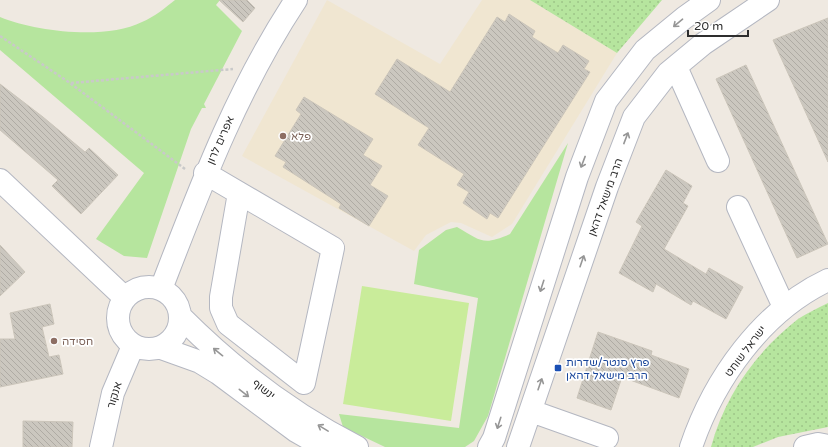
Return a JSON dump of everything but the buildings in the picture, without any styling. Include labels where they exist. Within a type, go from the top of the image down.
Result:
[{"type":"street","name":"אפרים לרון","points":[[161,289],[203,178],[231,114],[296,0]]},
{"type":"street","points":[[488,447],[494,438],[577,177],[606,101],[645,50],[684,18],[709,0]]},
{"type":"street","name":"הרב מישאל דהאן","points":[[518,447],[607,187],[634,118],[668,73],[703,44],[768,0]]},
{"type":"street","points":[[676,67],[718,161]]},
{"type":"street","points":[[203,178],[239,193],[333,248],[304,383],[228,324],[221,308],[221,297],[239,193]]},
{"type":"street","points":[[0,180],[125,298]]},
{"type":"street","points":[[738,207],[784,307]]},
{"type":"street","name":"ישראל שוחט","points":[[691,447],[697,429],[712,398],[732,366],[756,334],[784,307],[798,296],[828,280]]},
{"type":"street","points":[[142,288],[161,289],[175,300],[181,318],[176,335],[169,343],[161,348],[152,350],[133,346],[121,332],[118,323],[119,310],[125,298],[133,291],[142,288]]},
{"type":"street","name":"ינשוף","points":[[181,318],[206,343],[271,395],[304,417],[357,447]]},
{"type":"street","name":"אנקור","points":[[101,447],[113,392],[133,346]]},
{"type":"street","name":"ינשוף","points":[[161,348],[200,362],[218,373],[271,414],[324,447]]},
{"type":"street","points":[[531,411],[606,438]]},
{"type":"street","points":[[805,447],[818,444],[828,446]]},
{"type":"path","points":[[0,36],[70,83],[203,178]]},
{"type":"path","points":[[70,83],[257,67]]},
{"type":"shaded area","points":[[327,0],[440,64],[482,0],[530,0],[617,53],[512,224],[492,237],[461,223],[451,222],[426,235],[414,251],[242,156]]},
{"type":"green space","points":[[175,0],[220,0],[216,5],[242,31],[204,104],[206,108],[202,108],[191,129],[147,258],[124,256],[96,239],[144,173],[0,50],[0,17],[33,27],[52,30],[71,32],[110,31],[127,28],[146,20]]},
{"type":"green space","points":[[530,0],[662,0],[617,53]]},
{"type":"green space","points":[[568,143],[488,416],[474,441],[465,447],[385,447],[343,427],[339,414],[459,428],[478,298],[414,284],[419,250],[446,230],[457,227],[477,239],[488,241],[510,234]]},
{"type":"green space","points":[[362,286],[469,303],[451,421],[343,404]]},
{"type":"green space","points":[[828,303],[828,427],[778,437],[753,447],[711,447],[717,428],[734,392],[756,360],[798,319]]},
{"type":"place","name":"פלא","points":[[283,136]]},
{"type":"place","name":"חסידה","points":[[54,341]]},
{"type":"place","name":"פרץ סנטר/שדרות הרב מישאל דהאן","points":[[558,368]]}]
